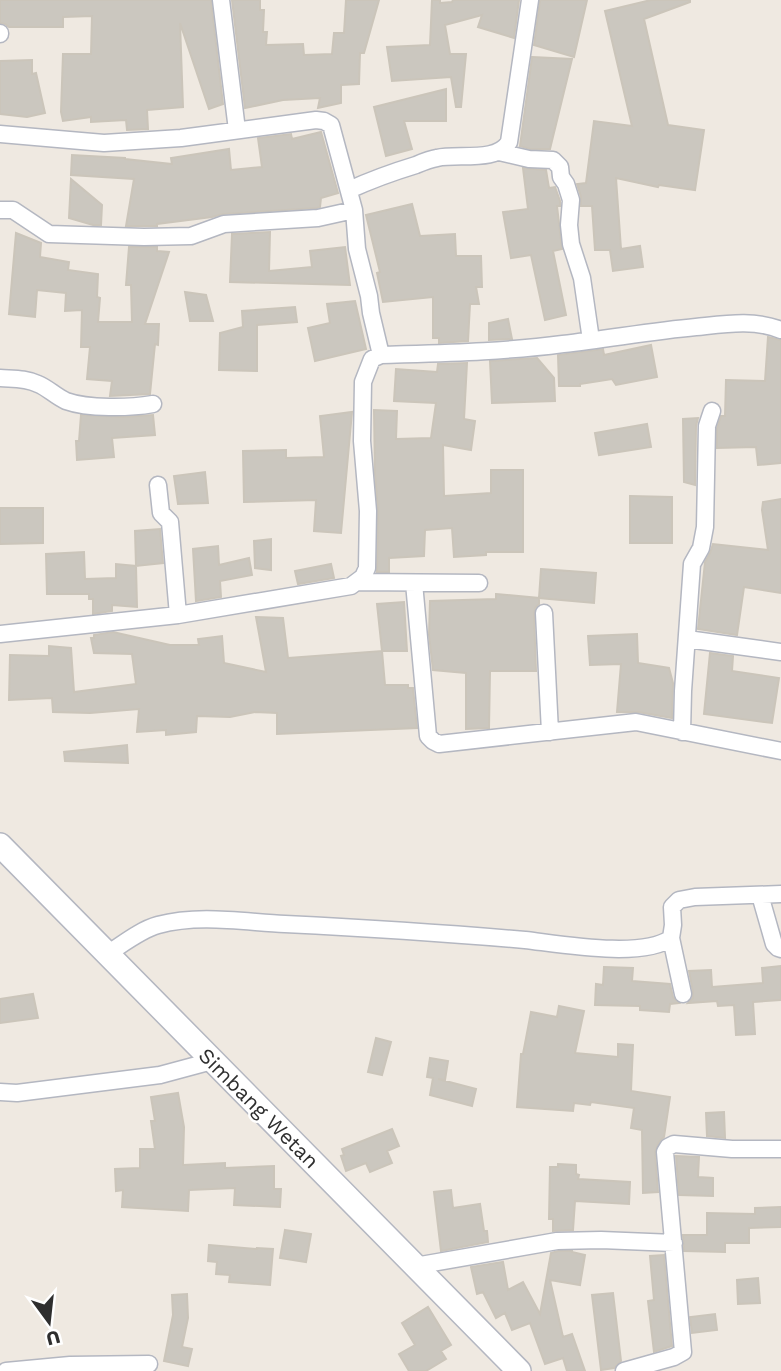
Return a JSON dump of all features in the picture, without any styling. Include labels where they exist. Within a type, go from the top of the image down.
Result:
[{"type":"street","points":[[221,0],[237,131]]},
{"type":"street","points":[[349,190],[380,176],[438,158],[489,155],[506,147],[509,142],[530,0]]},
{"type":"street","points":[[0,134],[104,142],[181,138],[316,120],[331,125],[354,210],[357,249],[381,355]]},
{"type":"street","points":[[499,152],[529,159],[553,160],[560,167],[561,177],[571,200],[571,244],[583,278],[591,340]]},
{"type":"street","points":[[0,210],[13,210],[48,234],[144,237],[191,236],[224,224],[318,218],[354,210]]},
{"type":"street","points":[[0,634],[178,615],[351,586],[358,582],[367,568],[369,523],[362,442],[363,382],[372,359],[381,355],[562,345],[651,331],[735,323],[762,323],[781,330]]},
{"type":"street","points":[[0,377],[40,384],[53,394],[85,405],[127,407],[153,404]]},
{"type":"street","points":[[682,732],[692,564],[701,548],[705,527],[707,426],[712,411]]},
{"type":"street","points":[[158,485],[161,513],[170,522],[178,615]]},
{"type":"street","points":[[358,582],[479,583]]},
{"type":"street","points":[[414,583],[428,736],[439,744],[636,722],[781,751]]},
{"type":"street","points":[[544,613],[550,732]]},
{"type":"street","points":[[687,639],[781,652]]},
{"type":"street","name":"Simbang Wetan","points":[[0,845],[519,1371]]},
{"type":"street","points":[[683,994],[671,938],[672,906],[679,900],[695,897],[781,894]]},
{"type":"street","points":[[760,895],[774,944],[781,949]]},
{"type":"street","points":[[107,954],[147,929],[198,919],[419,931],[611,948],[651,947],[664,944],[671,938]]},
{"type":"street","points":[[0,1093],[160,1075],[212,1060]]},
{"type":"street","points":[[624,1371],[683,1352],[665,1152],[668,1147],[674,1144],[732,1149],[781,1149]]},
{"type":"street","points":[[415,1266],[557,1241],[674,1243]]},
{"type":"street","points":[[13,1371],[70,1365],[149,1364]]},
{"type":"building","points":[[0,0],[211,0],[223,104],[209,109],[180,23],[183,107],[147,110],[148,129],[127,130],[126,120],[91,122],[91,117],[63,121],[63,54],[91,54],[92,16],[63,17],[63,27],[9,27],[0,23]]},
{"type":"building","points":[[232,0],[260,0],[260,10],[264,10],[263,32],[267,32],[266,45],[303,44],[304,55],[332,54],[334,33],[344,33],[346,0],[379,0],[364,53],[360,53],[359,84],[341,85],[341,103],[318,108],[320,98],[283,100],[245,108]]},
{"type":"building","points":[[432,0],[440,0],[440,3],[453,0],[519,0],[514,38],[478,27],[482,15],[445,25],[450,54],[466,54],[461,107],[456,107],[451,77],[392,81],[387,47],[430,45]]},
{"type":"building","points":[[540,0],[587,0],[574,57],[534,45]]},
{"type":"building","points":[[651,0],[690,0],[644,19],[668,125],[704,130],[695,190],[658,187],[616,178],[621,249],[640,246],[643,267],[613,271],[610,250],[595,250],[592,206],[581,206],[577,184],[586,183],[594,121],[632,126],[605,11]]},
{"type":"building","points":[[532,57],[572,59],[550,149],[520,146]]},
{"type":"building","points":[[32,60],[32,74],[36,73],[45,113],[27,117],[0,114],[0,61]]},
{"type":"building","points":[[446,89],[446,121],[404,121],[412,149],[386,156],[374,107]]},
{"type":"building","points":[[321,132],[338,193],[321,198],[320,207],[317,208],[223,214],[157,226],[126,226],[134,179],[71,175],[72,155],[172,164],[171,158],[229,149],[231,170],[262,167],[258,138],[291,134],[292,139]]},
{"type":"building","points":[[523,168],[546,170],[549,188],[555,187],[560,201],[560,206],[557,206],[562,249],[553,251],[566,315],[545,320],[531,255],[511,258],[503,212],[528,209]]},
{"type":"building","points":[[71,179],[102,205],[101,225],[69,218]]},
{"type":"building","points":[[412,204],[420,236],[455,234],[456,256],[481,256],[482,287],[476,287],[479,304],[470,304],[468,341],[439,343],[439,338],[433,338],[433,297],[383,302],[377,273],[380,272],[366,215]]},
{"type":"building","points":[[270,232],[269,271],[312,267],[310,251],[345,247],[350,285],[230,282],[232,234]]},
{"type":"building","points":[[16,233],[41,243],[40,257],[69,262],[68,270],[98,274],[98,322],[132,322],[131,285],[126,285],[129,247],[157,247],[157,251],[169,252],[145,324],[159,324],[150,394],[110,396],[112,381],[87,379],[90,347],[81,347],[82,310],[65,311],[66,293],[37,290],[35,317],[9,314]]},
{"type":"building","points":[[185,292],[206,295],[213,321],[190,321]]},
{"type":"building","points":[[355,301],[366,349],[315,361],[308,328],[330,323],[327,304]]},
{"type":"building","points":[[295,307],[297,322],[257,325],[257,371],[219,370],[220,333],[243,327],[242,311]]},
{"type":"building","points":[[508,319],[512,339],[489,340],[489,323]]},
{"type":"building","points":[[768,337],[781,340],[781,463],[758,465],[756,447],[717,448],[717,428],[721,416],[725,416],[726,380],[765,381]]},
{"type":"building","points":[[651,345],[657,377],[616,385],[612,379],[580,386],[559,386],[558,355],[603,349],[604,355]]},
{"type":"building","points":[[537,358],[554,378],[555,401],[492,403],[490,361]]},
{"type":"building","points":[[467,363],[464,419],[475,421],[471,450],[443,445],[444,496],[491,493],[491,470],[523,470],[523,552],[486,552],[486,555],[454,557],[452,528],[425,530],[424,556],[389,558],[389,572],[377,572],[378,511],[374,410],[397,411],[396,439],[431,438],[436,403],[394,401],[396,369],[437,372],[438,364]]},
{"type":"building","points":[[352,412],[341,533],[314,531],[316,500],[244,502],[243,451],[286,450],[286,458],[324,457],[320,416]]},
{"type":"building","points":[[81,415],[153,415],[155,435],[112,438],[114,457],[77,460],[76,441],[79,441]]},
{"type":"building","points":[[698,418],[695,485],[684,482],[683,419]]},
{"type":"building","points":[[647,424],[651,447],[599,455],[595,433]]},
{"type":"building","points":[[205,472],[208,503],[178,504],[174,476]]},
{"type":"building","points":[[630,496],[672,497],[672,543],[630,543]]},
{"type":"building","points":[[781,499],[781,593],[744,587],[737,635],[698,629],[705,562],[713,544],[768,550],[763,502]]},
{"type":"building","points":[[0,508],[43,508],[43,543],[0,544]]},
{"type":"building","points":[[160,529],[163,563],[136,566],[135,531]]},
{"type":"building","points":[[271,539],[271,570],[255,568],[254,541]]},
{"type":"building","points":[[218,546],[219,565],[249,558],[252,575],[220,581],[221,597],[196,601],[193,549]]},
{"type":"building","points":[[84,552],[85,579],[116,578],[116,564],[136,566],[137,607],[112,605],[112,611],[93,614],[93,599],[89,599],[89,594],[47,594],[46,554]]},
{"type":"building","points":[[331,564],[334,578],[298,584],[295,571]]},
{"type":"building","points":[[541,569],[596,573],[594,603],[539,598]]},
{"type":"building","points":[[496,594],[539,598],[534,614],[536,671],[490,671],[489,728],[466,729],[466,673],[433,670],[429,635],[430,601],[496,599]]},
{"type":"building","points":[[404,602],[407,651],[382,651],[377,604]]},
{"type":"building","points":[[256,617],[283,618],[288,658],[382,651],[385,685],[408,685],[408,688],[413,688],[417,728],[277,734],[277,713],[255,712],[230,717],[197,716],[196,732],[166,735],[166,730],[137,732],[139,709],[90,713],[53,712],[52,698],[9,700],[10,655],[49,656],[49,646],[71,648],[74,692],[136,684],[132,654],[94,653],[91,638],[94,638],[94,635],[113,632],[170,645],[199,645],[198,639],[222,636],[224,663],[266,672]]},
{"type":"building","points":[[637,634],[638,663],[669,668],[673,683],[672,718],[638,712],[617,712],[621,664],[590,665],[588,636]]},
{"type":"building","points":[[710,653],[733,656],[732,671],[779,678],[772,723],[704,714]]},
{"type":"building","points":[[127,745],[128,763],[65,761],[64,752]]},
{"type":"building","points":[[781,966],[781,1000],[753,1002],[755,1034],[736,1035],[734,1005],[718,1006],[717,1001],[688,1003],[693,998],[689,971],[711,970],[712,987],[763,983],[762,968]]},
{"type":"building","points":[[604,967],[633,968],[632,981],[670,984],[673,997],[679,1003],[670,1004],[669,1012],[640,1010],[640,1006],[595,1005],[596,984],[603,985]]},
{"type":"building","points":[[33,994],[38,1018],[0,1023],[0,999]]},
{"type":"building","points":[[559,1006],[584,1011],[575,1053],[618,1057],[618,1044],[633,1045],[631,1091],[670,1097],[664,1137],[655,1152],[658,1192],[643,1193],[642,1130],[631,1128],[634,1108],[591,1102],[590,1105],[574,1103],[573,1111],[517,1107],[521,1054],[531,1012],[557,1017]]},
{"type":"building","points":[[376,1038],[391,1042],[382,1075],[368,1072]]},
{"type":"building","points":[[430,1058],[448,1061],[445,1080],[438,1079],[476,1089],[472,1106],[430,1095],[433,1078],[427,1077]]},
{"type":"building","points":[[178,1093],[184,1127],[183,1165],[225,1163],[225,1168],[274,1166],[274,1189],[281,1189],[280,1207],[234,1205],[235,1188],[189,1190],[188,1211],[122,1207],[123,1190],[116,1191],[115,1169],[140,1168],[140,1149],[155,1149],[151,1121],[155,1121],[151,1097]]},
{"type":"building","points":[[724,1112],[725,1138],[707,1136],[706,1113]]},
{"type":"building","points":[[392,1129],[399,1146],[387,1151],[392,1163],[370,1172],[366,1163],[346,1171],[341,1156],[344,1155],[342,1149]]},
{"type":"building","points":[[676,1156],[699,1157],[698,1177],[713,1178],[713,1196],[679,1195]]},
{"type":"building","points":[[558,1164],[576,1165],[578,1179],[630,1182],[629,1204],[575,1201],[573,1230],[553,1231],[553,1219],[549,1219],[550,1167],[558,1167]]},
{"type":"building","points":[[451,1190],[453,1208],[480,1204],[488,1242],[441,1251],[434,1192]]},
{"type":"building","points":[[781,1207],[781,1227],[749,1228],[749,1243],[725,1243],[725,1252],[684,1251],[683,1235],[707,1235],[707,1213],[755,1214],[755,1208]]},
{"type":"building","points":[[285,1230],[311,1234],[306,1262],[280,1258]]},
{"type":"building","points":[[209,1245],[273,1249],[270,1285],[229,1282],[230,1275],[216,1274],[217,1262],[208,1261]]},
{"type":"building","points":[[558,1251],[585,1255],[580,1285],[550,1280],[563,1337],[572,1334],[585,1371],[567,1371],[563,1358],[545,1364],[530,1323],[512,1330],[505,1313],[496,1318],[483,1292],[477,1294],[471,1267],[503,1262],[508,1290],[523,1282],[540,1314],[551,1253]]},
{"type":"building","points":[[664,1255],[672,1346],[654,1352],[648,1301],[654,1300],[650,1256]]},
{"type":"building","points":[[758,1278],[760,1303],[738,1304],[737,1280]]},
{"type":"building","points":[[613,1293],[621,1361],[614,1368],[601,1370],[592,1295]]},
{"type":"building","points":[[187,1294],[188,1318],[182,1347],[192,1349],[188,1366],[164,1361],[173,1315],[172,1295]]},
{"type":"building","points":[[428,1307],[451,1345],[441,1351],[446,1359],[426,1371],[409,1371],[399,1354],[415,1345],[402,1323]]},
{"type":"building","points":[[715,1314],[717,1330],[692,1333],[690,1317]]}]
